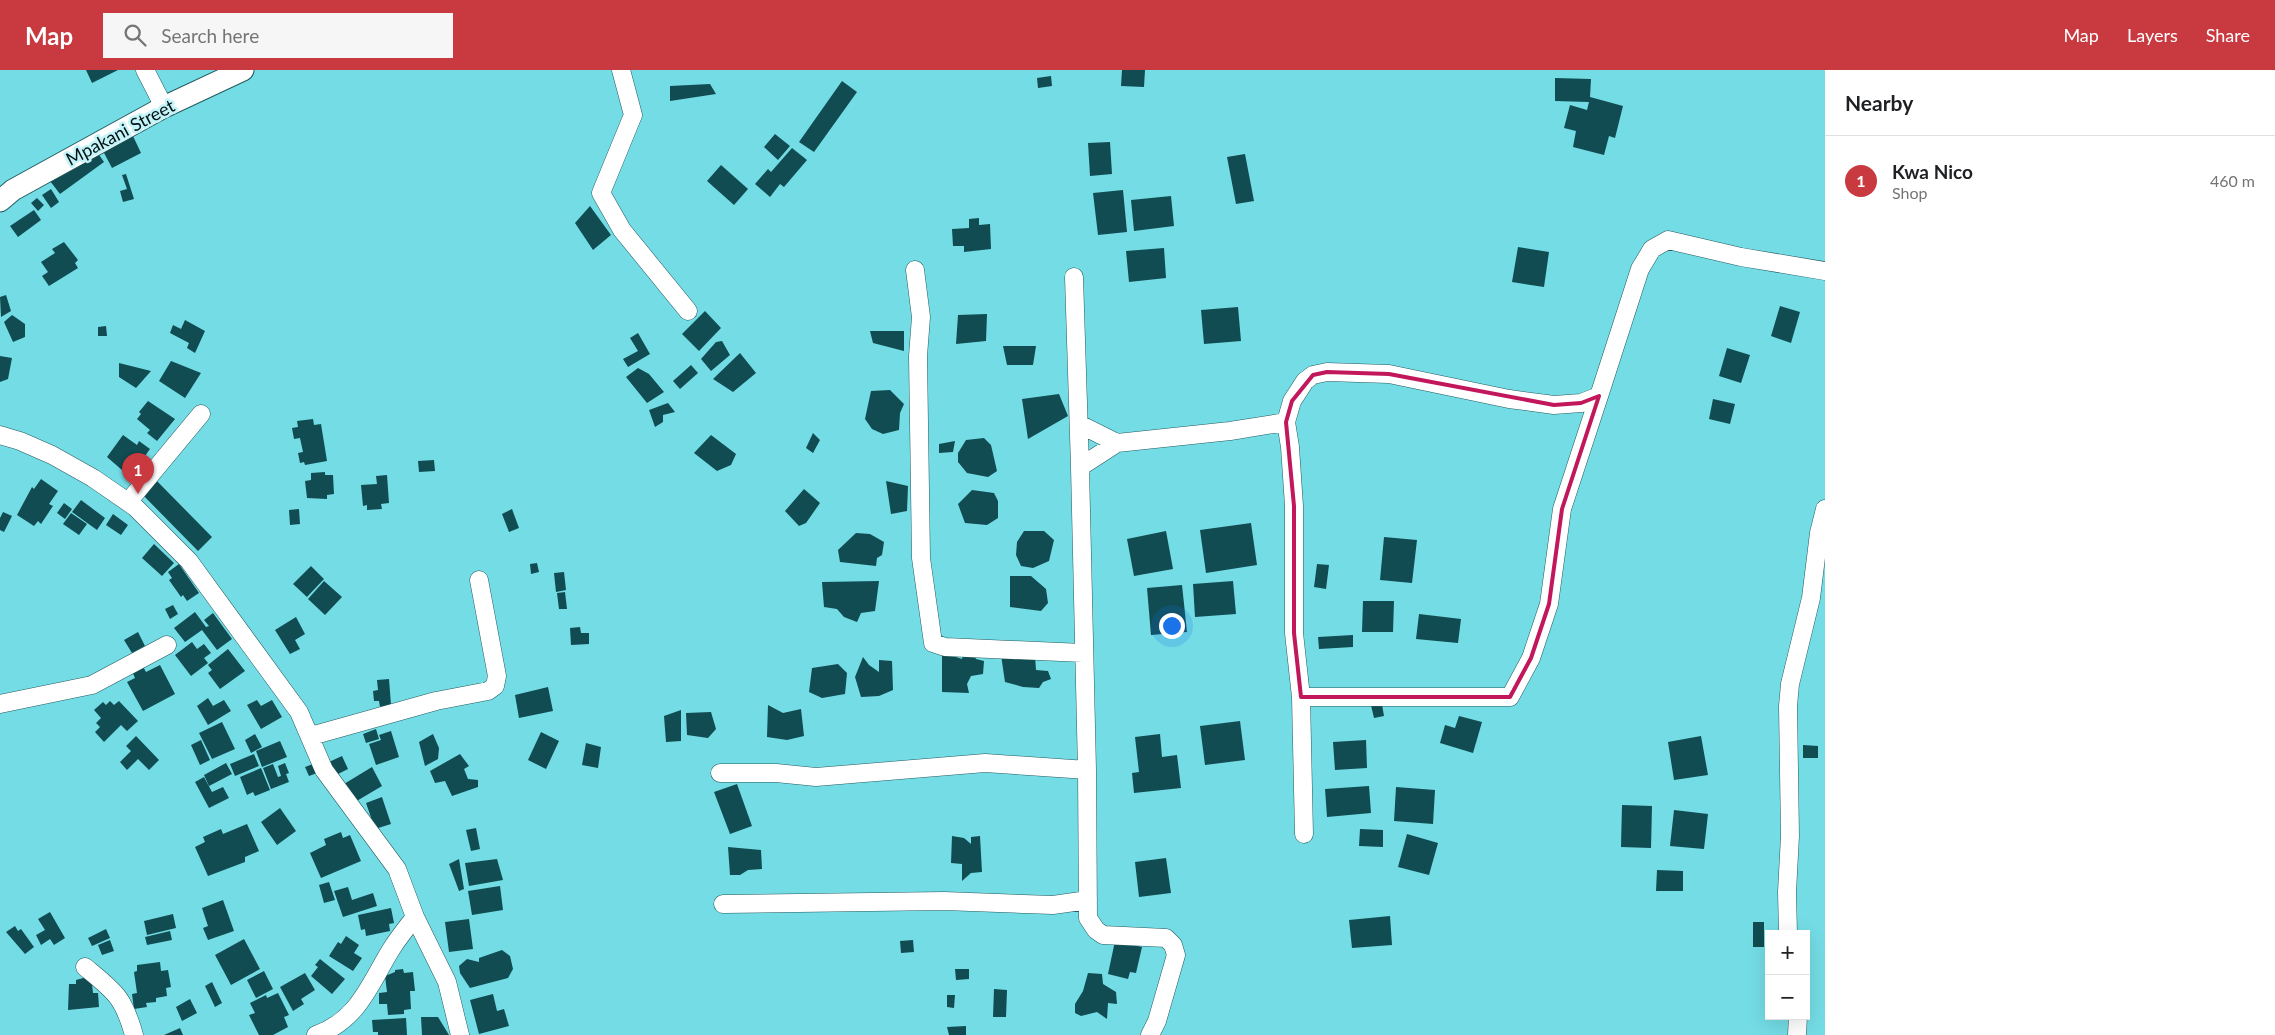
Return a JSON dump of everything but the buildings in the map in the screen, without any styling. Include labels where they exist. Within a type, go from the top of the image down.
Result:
[{"type":"street","points":[[145,70],[164,107]]},
{"type":"street","name":"Mpakani Street","points":[[0,201],[13,190],[164,107],[243,70]]},
{"type":"street","points":[[622,70],[633,114],[601,193],[622,230],[688,311]]},
{"type":"street","points":[[1301,697],[1510,697],[1530,658],[1549,604],[1562,509],[1640,269],[1652,249],[1668,240],[1742,257],[1825,271]]},
{"type":"street","points":[[915,270],[920,317],[918,356],[921,558],[933,643],[945,647],[1083,653]]},
{"type":"street","points":[[1074,277],[1087,770],[1088,918],[1096,930],[1103,934],[1166,938],[1173,945],[1176,955],[1157,1021],[1150,1035]]},
{"type":"street","points":[[1304,834],[1301,697],[1294,633],[1294,506],[1290,447],[1286,422],[1292,401],[1305,381],[1313,376],[1327,372],[1389,374],[1509,399],[1554,405],[1581,403],[1599,396]]},
{"type":"street","points":[[128,502],[201,414]]},
{"type":"street","points":[[1080,466],[1117,443],[1230,431],[1286,422]]},
{"type":"street","points":[[1079,424],[1117,443]]},
{"type":"street","points":[[0,435],[20,441],[52,455],[93,478],[135,507],[188,561],[299,712],[311,736],[324,770],[397,869],[415,916],[447,982],[460,1035]]},
{"type":"street","points":[[1788,930],[1790,836],[1788,706],[1790,684],[1811,598],[1819,532],[1825,509]]},
{"type":"street","points":[[311,736],[436,701],[488,691],[495,686],[497,676],[479,580]]},
{"type":"street","points":[[0,704],[92,685],[167,645]]},
{"type":"street","points":[[720,772],[776,773],[816,777],[986,763],[1087,770]]},
{"type":"street","points":[[723,904],[944,901],[1053,905],[1088,900]]},
{"type":"street","points":[[316,1035],[339,1025],[362,1001],[393,946],[415,916]]},
{"type":"street","points":[[86,967],[118,994],[124,1004],[134,1035]]},
{"type":"street","points":[[1797,1035],[1798,1020]]},
{"type":"highlighted area","points":[[1327,372],[1389,374],[1554,405],[1581,403],[1599,396],[1562,509],[1549,604],[1531,658],[1510,697],[1301,697],[1294,633],[1294,506],[1286,422],[1292,401],[1313,375]]},
{"type":"place","name":"Kwa Nico","points":[[138,494]]}]
